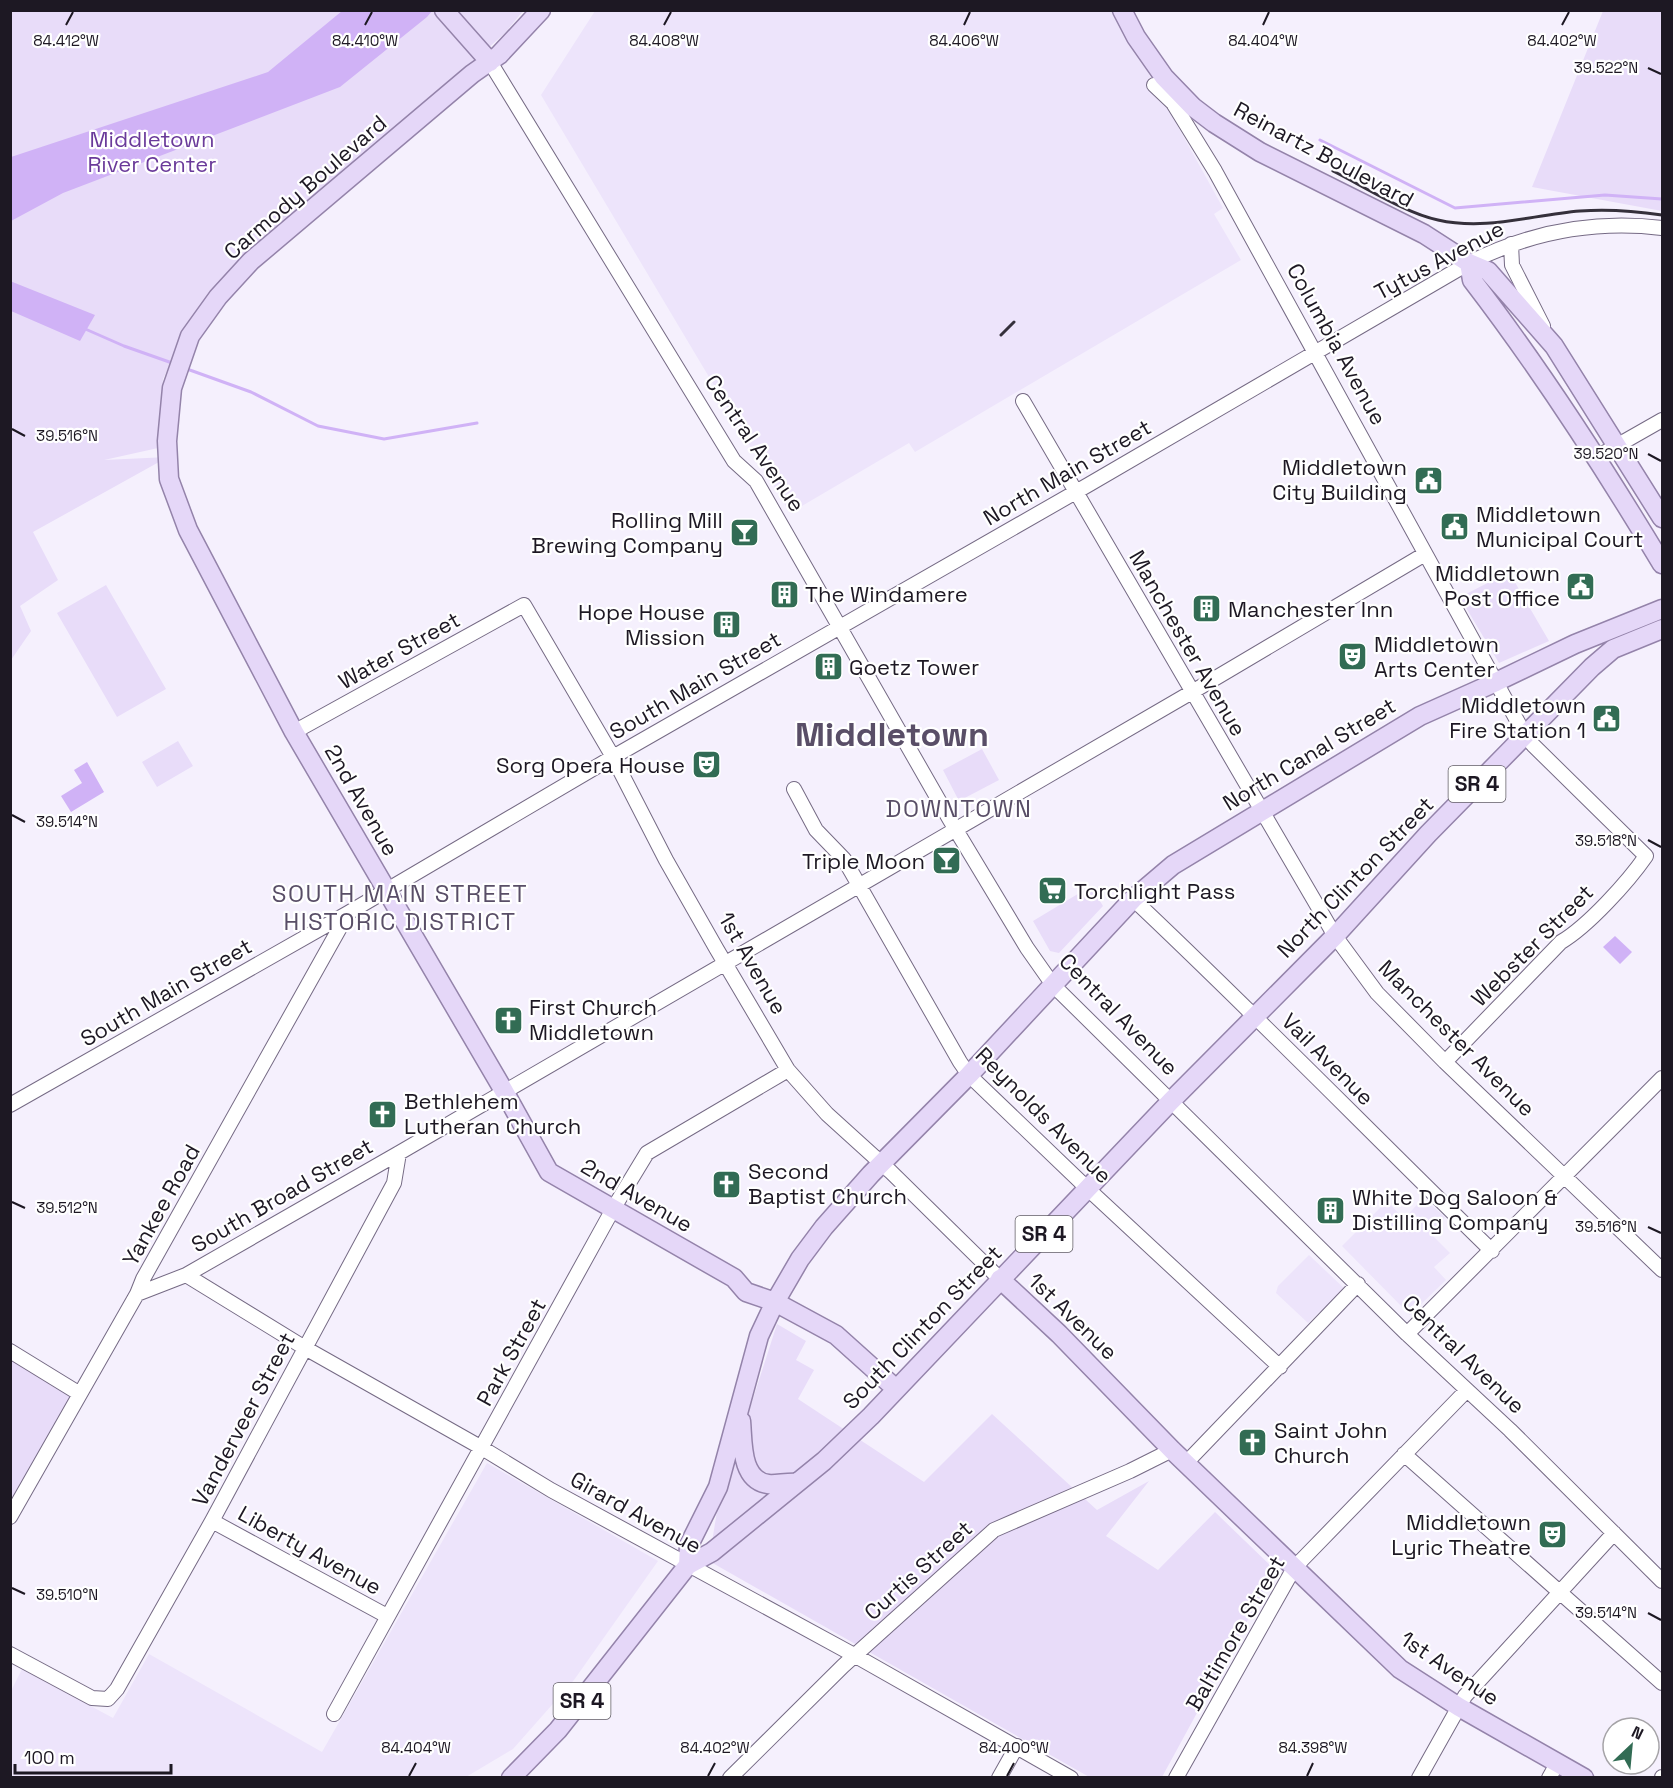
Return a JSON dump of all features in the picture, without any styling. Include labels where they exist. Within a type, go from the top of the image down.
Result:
[{"type":"main road","name":"Carmody Boulevard","points":[[167,441],[172,388],[190,336],[218,297],[251,261],[472,74],[490,62],[541,10]]},
{"type":"main road","name":"Columbia Avenue","points":[[1122,10],[1159,81]]},
{"type":"main road","name":"Central Avenue","points":[[449,16],[490,62]]},
{"type":"main road","name":"Reinartz Boulevard","points":[[1159,81],[1229,133],[1299,172],[1424,234],[1469,263],[1488,271],[1554,346],[1662,518]]},
{"type":"main road","points":[[1469,263],[1472,280],[1548,382],[1662,564]]},
{"type":"main road","name":"2nd Avenue","points":[[167,441],[170,479],[188,530],[294,732],[549,1172],[734,1278],[747,1278],[767,1291],[775,1302],[836,1335],[895,1388]]},
{"type":"main road","name":"North Canal Street","points":[[1053,985],[1133,899],[1173,865],[1420,716],[1575,644],[1662,609]]},
{"type":"main road","name":"North Clinton Street","points":[[1171,1101],[1335,936],[1428,834],[1613,649],[1662,629]]},
{"type":"main road","name":"SR 4","points":[[511,1778],[558,1730],[688,1564],[689,1545],[718,1487],[759,1336],[775,1302],[800,1259],[824,1227],[882,1164],[1053,985]]},
{"type":"main road","name":"South Clinton Street","points":[[688,1564],[712,1552],[848,1439],[1171,1101]]},
{"type":"main road","name":"1st Avenue","points":[[1000,1279],[1059,1334],[1172,1450],[1400,1669],[1554,1770],[1584,1778]]},
{"type":"main road","points":[[740,1406],[744,1454],[748,1468],[756,1479],[768,1484],[797,1483]]},
{"type":"street","name":"Central Avenue","points":[[490,62],[734,461],[756,481],[955,828],[1027,948],[1053,985],[1407,1334],[1614,1533],[1661,1575]]},
{"type":"street","name":"Columbia Avenue","points":[[1159,81],[1215,171],[1525,735],[1533,746],[1646,856]]},
{"type":"street","name":"Tytus Avenue","points":[[1315,353],[1469,263],[1510,244],[1587,226],[1632,225],[1662,228]]},
{"type":"street","points":[[1510,244],[1512,265],[1554,346]]},
{"type":"street","name":"North Main Street","points":[[840,627],[1315,353]]},
{"type":"street","name":"Manchester Avenue","points":[[1023,402],[1335,936],[1377,993],[1445,1062],[1662,1270]]},
{"type":"street","points":[[1597,457],[1662,420]]},
{"type":"street","name":"South Broad Street","points":[[137,1294],[186,1275],[399,1153],[1425,554]]},
{"type":"street","name":"Water Street","points":[[294,732],[524,605]]},
{"type":"street","name":"1st Avenue","points":[[524,605],[613,757],[666,860],[724,963],[788,1070],[827,1114],[1000,1279]]},
{"type":"street","name":"South Main Street","points":[[10,1105],[348,914],[613,757],[840,627]]},
{"type":"street","name":"Reynolds Avenue","points":[[794,789],[816,830],[844,859],[969,1075],[1280,1367]]},
{"type":"street","name":"Webster Street","points":[[1445,1062],[1561,942],[1575,934],[1636,871],[1646,856]]},
{"type":"street","name":"Vail Avenue","points":[[1133,899],[1255,1015],[1312,1075],[1492,1251]]},
{"type":"street","name":"Yankee Road","points":[[10,1517],[348,914]]},
{"type":"street","name":"Park Street","points":[[334,1714],[647,1153],[788,1070]]},
{"type":"street","points":[[1407,1334],[1662,1078]]},
{"type":"street","name":"Vanderveer Street","points":[[10,1654],[92,1698],[108,1698],[117,1689],[212,1521],[394,1183],[399,1153]]},
{"type":"street","name":"Girard Avenue","points":[[186,1275],[305,1348],[552,1490],[854,1655],[1071,1778]]},
{"type":"street","points":[[1186,1463],[1358,1284]]},
{"type":"street","points":[[10,1351],[80,1394]]},
{"type":"street","name":"Baltimore Street","points":[[1176,1778],[1294,1568],[1467,1390]]},
{"type":"street","name":"Curtis Street","points":[[730,1778],[854,1655],[994,1530],[1130,1471],[1172,1450]]},
{"type":"street","points":[[1404,1454],[1662,1683]]},
{"type":"street","name":"Liberty Avenue","points":[[212,1521],[387,1617]]},
{"type":"street","points":[[1419,1778],[1465,1696],[1614,1533]]},
{"type":"street","points":[[999,1778],[1017,1746]]},
{"type":"shaded area","points":[[342,11],[432,11],[340,87],[63,193],[11,221],[11,157],[268,72]]},
{"type":"shaded area","points":[[595,11],[1114,11],[1223,208],[1214,214],[1241,260],[915,452],[909,443],[790,513],[541,95]]},
{"type":"shaded area","points":[[10,281],[95,315],[80,341],[11,311]]},
{"type":"shaded area","points":[[87,762],[104,792],[71,812],[61,796],[82,783],[74,770]]},
{"type":"shaded area","points":[[1615,936],[1632,952],[1620,964],[1603,947]]},
{"type":"shaded area","points":[[1423,1198],[1445,1217],[1430,1233],[1450,1253],[1434,1267],[1446,1280],[1410,1315],[1342,1246],[1387,1201],[1404,1219]]},
{"type":"shaded area","points":[[1309,1255],[1346,1290],[1325,1313],[1319,1312],[1308,1323],[1276,1293],[1278,1286]]},
{"type":"shaded area","points":[[487,1463],[658,1561],[574,1680],[513,1749],[466,1777],[11,1777],[11,1691],[22,1669],[113,1718],[149,1654],[322,1752]]},
{"type":"green space","name":"Middletown River Center","points":[[11,11],[523,11],[505,33],[236,266],[193,315],[163,379],[158,448],[104,460],[168,457],[33,532],[58,580],[20,606],[31,631],[11,660]]},
{"type":"green space","points":[[1603,11],[1662,11],[1662,211],[1532,187]]},
{"type":"green space","points":[[1509,572],[1549,641],[1499,663],[1462,601],[1466,594]]},
{"type":"green space","points":[[106,585],[166,689],[117,717],[57,613]]},
{"type":"green space","points":[[178,741],[193,766],[157,787],[142,762]]},
{"type":"green space","points":[[982,749],[999,780],[959,801],[943,770]]},
{"type":"green space","points":[[1091,886],[1103,906],[1059,953],[1050,951],[1033,921]]},
{"type":"green space","points":[[777,1324],[806,1341],[796,1360],[814,1370],[798,1399],[924,1482],[992,1414],[1097,1510],[1149,1481],[1106,1536],[1158,1570],[1215,1512],[1275,1570],[1162,1777],[1091,1778],[709,1561],[717,1511]]},
{"type":"green space","points":[[11,1351],[80,1394],[11,1517]]},
{"type":"waterway","points":[[1320,140],[1455,208],[1605,195],[1662,199]]},
{"type":"waterway","points":[[83,328],[124,346],[175,364]]},
{"type":"waterway","points":[[187,369],[251,392],[318,426],[384,439],[477,423]]},
{"type":"railway","points":[[1333,171],[1413,212],[1456,223],[1491,223],[1590,210],[1662,215]]},
{"type":"railway","points":[[1001,335],[1014,322]]},
{"type":"place","name":"Middletown City Building","points":[[1428,480]]},
{"type":"place","name":"Middletown Municipal Court","points":[[1455,527]]},
{"type":"place","name":"Rolling Mill Brewing Company","points":[[744,533]]},
{"type":"place","name":"Middletown Post Office","points":[[1581,586]]},
{"type":"place","name":"The Windamere","points":[[784,594]]},
{"type":"place","name":"Manchester Inn","points":[[1207,609]]},
{"type":"place","name":"Hope House Mission","points":[[726,625]]},
{"type":"place","name":"Middletown Arts Center","points":[[1353,657]]},
{"type":"place","name":"Goetz Tower","points":[[828,667]]},
{"type":"place","name":"Middletown Fire Station 1","points":[[1607,718]]},
{"type":"place","name":"Sorg Opera House","points":[[706,765]]},
{"type":"place","name":"Triple Moon","points":[[946,861]]},
{"type":"place","name":"Torchlight Pass","points":[[1053,891]]},
{"type":"place","name":"First Church Middletown","points":[[508,1020]]},
{"type":"place","name":"Bethlehem Lutheran Church","points":[[383,1114]]},
{"type":"place","name":"Second Baptist Church","points":[[727,1184]]},
{"type":"place","name":"White Dog Saloon & Distilling Company","points":[[1331,1210]]},
{"type":"place","name":"Saint John Church","points":[[1253,1443]]},
{"type":"place","name":"Middletown Lyric Theatre","points":[[1552,1535]]},
{"type":"district","name":"Middletown","points":[[892,734]]},
{"type":"district","name":"DOWNTOWN","points":[[959,809]]},
{"type":"district","name":"SOUTH MAIN STREET HISTORIC DISTRICT","points":[[400,908]]}]
